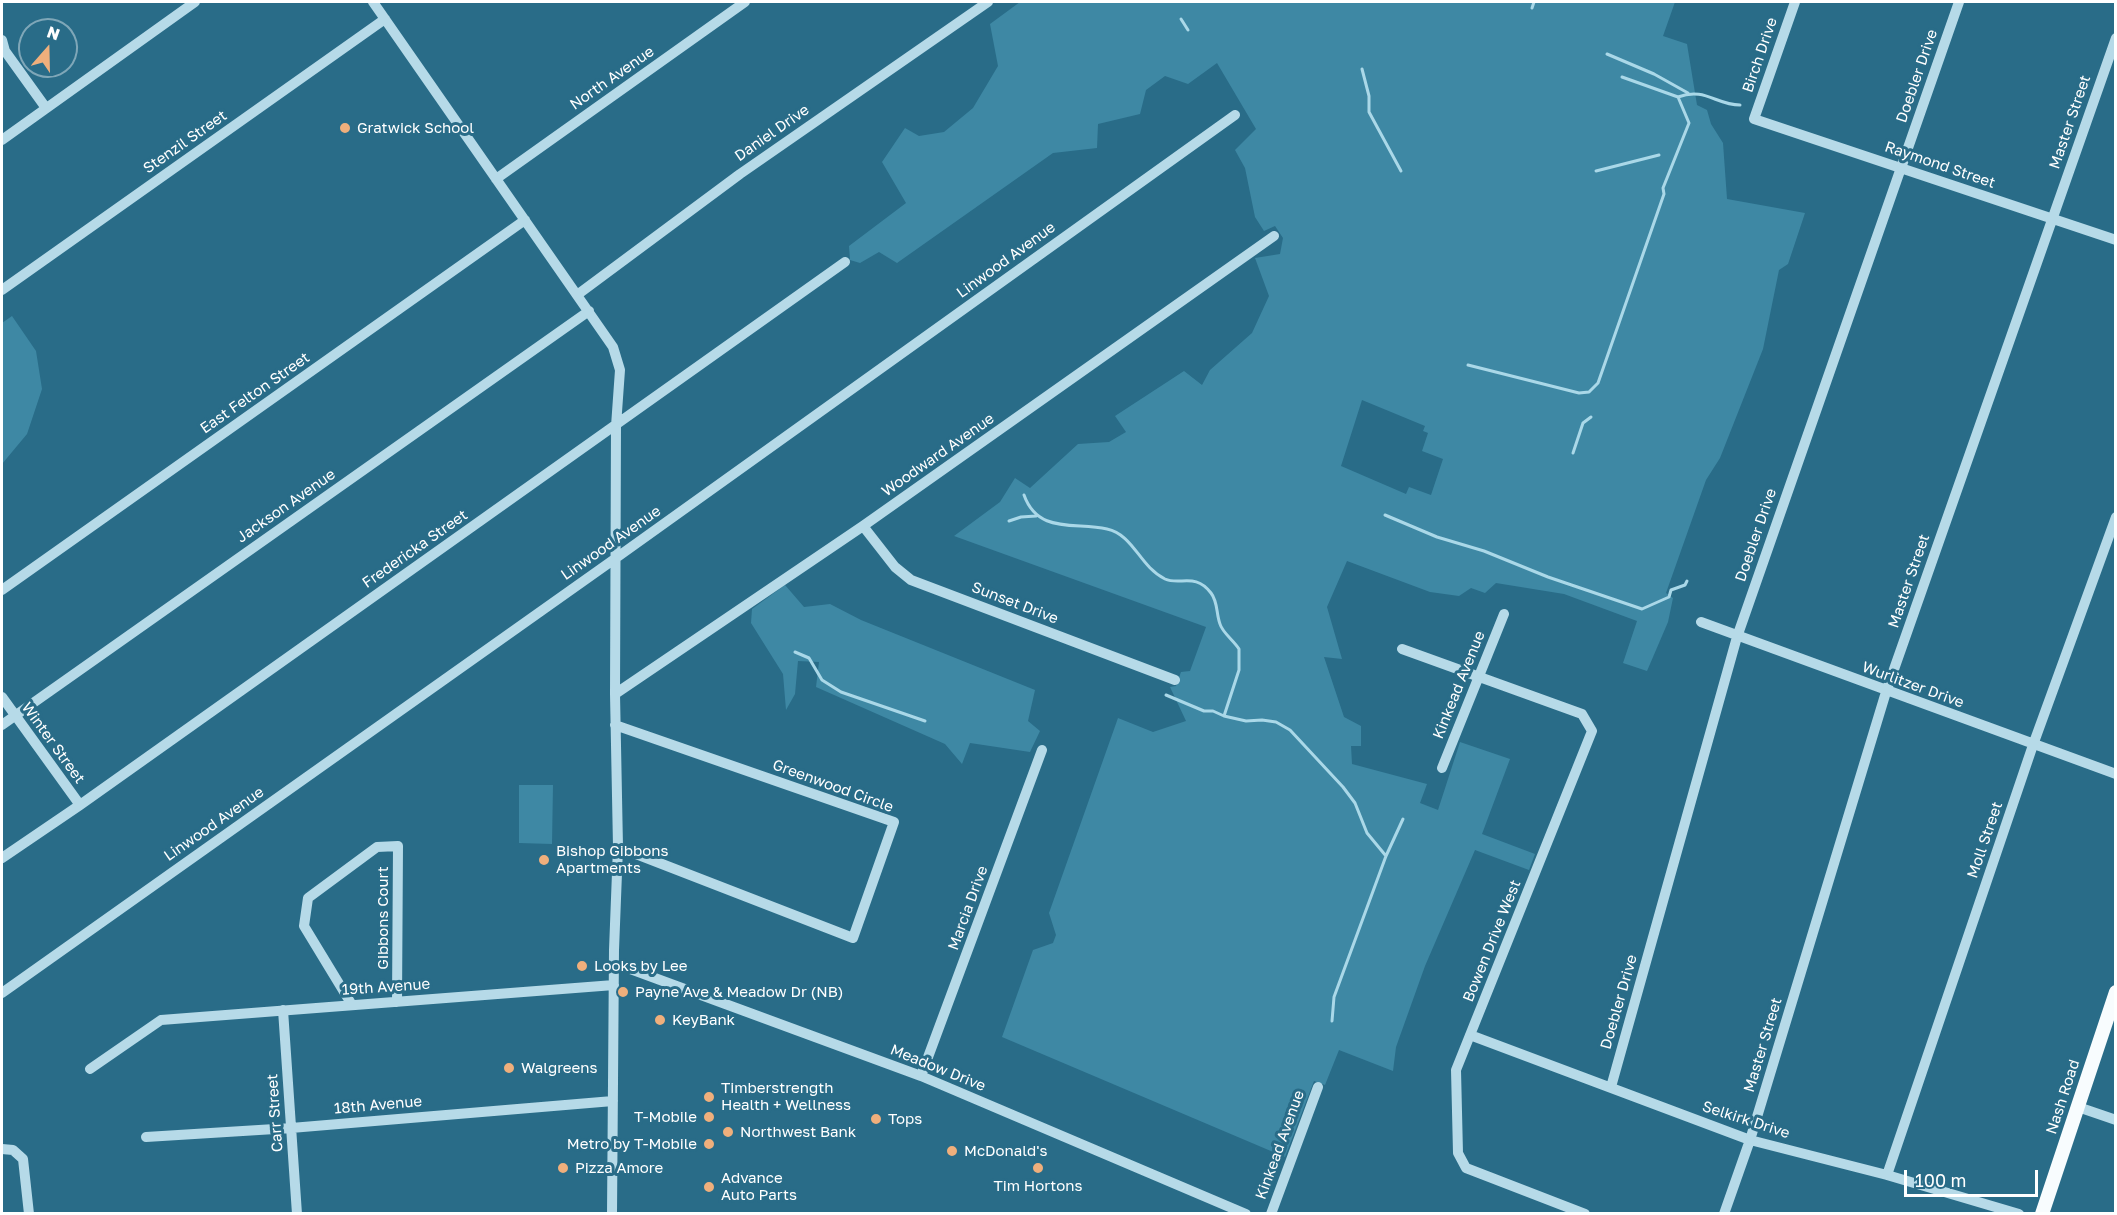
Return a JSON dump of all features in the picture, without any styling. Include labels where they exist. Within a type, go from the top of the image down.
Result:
[{"type":"main road","name":"Nash Road","points":[[2042,1214],[2115,992]]},
{"type":"street","points":[[2,140],[195,2]]},
{"type":"street","name":"North Avenue","points":[[496,178],[745,2]]},
{"type":"street","name":"Daniel Drive","points":[[578,295],[740,174],[988,2]]},
{"type":"street","name":"Birch Drive","points":[[1754,119],[1794,2]]},
{"type":"street","name":"Doebler Drive","points":[[1611,1087],[1737,636],[1959,2]]},
{"type":"street","points":[[377,3],[385,19],[613,347],[620,370],[616,426],[615,725],[618,846],[614,963],[612,1214]]},
{"type":"street","name":"Stenzil Street","points":[[2,290],[385,19]]},
{"type":"street","name":"Master Street","points":[[1724,1214],[1750,1140],[1886,692],[2115,38]]},
{"type":"street","points":[[2,40],[5,51],[46,108]]},
{"type":"street","name":"Linwood Avenue","points":[[2,993],[616,558],[1235,115]]},
{"type":"street","name":"Raymond Street","points":[[1754,119],[2115,240]]},
{"type":"street","name":"East Felton Street","points":[[2,590],[525,220]]},
{"type":"street","name":"Woodward Avenue","points":[[615,694],[863,526],[1274,236]]},
{"type":"street","name":"Fredericka Street","points":[[2,858],[845,262]]},
{"type":"street","name":"Jackson Avenue","points":[[2,725],[589,311]]},
{"type":"street","name":"Moll Street","points":[[1887,1175],[2034,745],[2115,517]]},
{"type":"street","name":"Sunset Drive","points":[[863,526],[895,567],[911,580],[1175,680]]},
{"type":"street","name":"Kinkead Avenue","points":[[1442,768],[1504,614]]},
{"type":"street","name":"Wurlitzer Drive","points":[[1701,622],[1886,692],[2115,774]]},
{"type":"street","points":[[1402,649],[1480,677]]},
{"type":"street","name":"Bowen Drive West","points":[[1480,677],[1582,714],[1592,731],[1456,1070],[1458,1153],[1466,1168],[1585,1214]]},
{"type":"street","name":"Winter Street","points":[[2,697],[80,805]]},
{"type":"street","name":"Greenwood Circle","points":[[615,725],[894,822],[853,938],[618,846]]},
{"type":"street","name":"Marcia Drive","points":[[921,1076],[1042,750]]},
{"type":"street","name":"Gibbons Court","points":[[352,1005],[304,926],[308,898],[377,847],[398,846],[397,1002]]},
{"type":"street","name":"Meadow Drive","points":[[614,963],[921,1076],[1246,1214]]},
{"type":"street","name":"19th Avenue","points":[[90,1069],[161,1020],[614,985]]},
{"type":"street","name":"Carr Street","points":[[283,1010],[297,1214]]},
{"type":"street","name":"Selkirk Drive","points":[[1470,1035],[1750,1140],[1887,1175],[2019,1214]]},
{"type":"street","name":"Kinkead Avenue","points":[[1271,1214],[1318,1087]]},
{"type":"street","name":"18th Avenue","points":[[146,1137],[291,1128],[613,1101]]},
{"type":"street","points":[[2078,1107],[2115,1120]]},
{"type":"street","points":[[2,1149],[13,1150],[23,1160],[28,1214]]},
{"type":"shaded area","points":[[1020,2],[1675,2],[1663,36],[1687,44],[1697,105],[1707,110],[1711,124],[1723,143],[1727,199],[1805,213],[1788,264],[1779,270],[1763,349],[1720,458],[1706,480],[1666,593],[1673,598],[1668,622],[1647,671],[1623,663],[1637,621],[1564,594],[1496,583],[1485,593],[1471,588],[1459,596],[1430,592],[1347,561],[1327,607],[1342,659],[1324,657],[1344,717],[1361,726],[1361,746],[1351,746],[1352,764],[1427,784],[1420,803],[1438,810],[1460,742],[1510,759],[1482,834],[1535,854],[1529,870],[1475,850],[1425,966],[1396,1047],[1393,1071],[1339,1050],[1325,1085],[1314,1081],[1285,1157],[1002,1037],[1033,950],[1053,943],[1056,935],[1049,913],[1118,718],[1153,732],[1186,721],[1170,687],[1176,686],[1181,672],[1190,671],[1206,627],[954,536],[1000,502],[1015,478],[1030,488],[1078,444],[1109,442],[1126,432],[1115,416],[1184,371],[1202,385],[1210,370],[1252,333],[1269,296],[1255,258],[1280,254],[1283,238],[1275,226],[1264,231],[1255,217],[1245,168],[1235,150],[1256,129],[1217,63],[1188,84],[1165,76],[1146,90],[1140,114],[1098,124],[1097,148],[1053,153],[897,263],[879,252],[860,263],[850,260],[849,246],[906,203],[882,162],[905,128],[919,136],[944,132],[973,108],[998,66],[990,24]],"holes":[[[1362,400],[1425,426],[1423,431],[1428,433],[1422,451],[1443,459],[1431,495],[1409,487],[1406,494],[1341,466]]]},
{"type":"shaded area","points":[[12,316],[36,351],[42,389],[27,434],[2,464],[2,323]]},
{"type":"shaded area","points":[[785,585],[804,607],[830,604],[861,620],[1035,690],[1028,721],[1040,731],[1030,752],[970,743],[962,764],[945,744],[816,687],[819,662],[798,661],[795,694],[786,710],[783,674],[751,623],[752,609]]},
{"type":"shaded area","points":[[519,785],[553,785],[552,844],[519,843]]},
{"type":"waterway","points":[[1532,8],[1534,2]]},
{"type":"waterway","points":[[1181,19],[1188,30]]},
{"type":"waterway","points":[[1607,54],[1654,74],[1688,93]]},
{"type":"waterway","points":[[1362,69],[1369,96],[1369,112],[1401,171]]},
{"type":"waterway","points":[[1622,77],[1678,97],[1696,94],[1740,105]]},
{"type":"waterway","points":[[1468,365],[1579,393],[1589,392],[1598,383],[1664,194],[1663,188],[1689,123],[1678,97]]},
{"type":"waterway","points":[[1596,171],[1659,155]]},
{"type":"waterway","points":[[1573,453],[1583,423],[1591,417]]},
{"type":"waterway","points":[[1024,495],[1038,516],[1058,524],[1095,527],[1116,532],[1130,544],[1149,567],[1165,579],[1193,581],[1211,593],[1215,600],[1221,627],[1239,649],[1239,670],[1224,716]]},
{"type":"waterway","points":[[1385,515],[1437,537],[1484,551],[1548,577],[1642,609],[1669,597],[1671,590],[1685,585],[1687,581]]},
{"type":"waterway","points":[[1009,521],[1036,516]]},
{"type":"waterway","points":[[795,652],[809,658],[822,680],[841,692],[925,721]]},
{"type":"waterway","points":[[1166,695],[1204,711],[1213,711],[1246,721],[1276,722],[1290,730],[1343,787],[1355,803],[1367,833],[1386,856]]},
{"type":"waterway","points":[[1332,1021],[1334,997],[1386,856],[1403,819]]},
{"type":"place","name":"Gratwick School","points":[[345,128]]},
{"type":"place","name":"Bishop Gibbons Apartments","points":[[544,860]]},
{"type":"place","name":"Looks by Lee","points":[[582,966]]},
{"type":"place","name":"Payne Ave & Meadow Dr (NB)","points":[[623,992]]},
{"type":"place","name":"KeyBank","points":[[660,1020]]},
{"type":"place","name":"Walgreens","points":[[509,1068]]},
{"type":"place","name":"Timberstrength Health + Wellness","points":[[709,1097]]},
{"type":"place","name":"T-Mobile","points":[[709,1117]]},
{"type":"place","name":"Tops","points":[[876,1119]]},
{"type":"place","name":"Northwest Bank","points":[[728,1132]]},
{"type":"place","name":"Metro by T-Mobile","points":[[709,1144]]},
{"type":"place","name":"McDonald's","points":[[952,1151]]},
{"type":"place","name":"Pizza Amore","points":[[563,1168]]},
{"type":"place","name":"Tim Hortons","points":[[1038,1168]]},
{"type":"place","name":"Advance Auto Parts","points":[[709,1187]]}]
